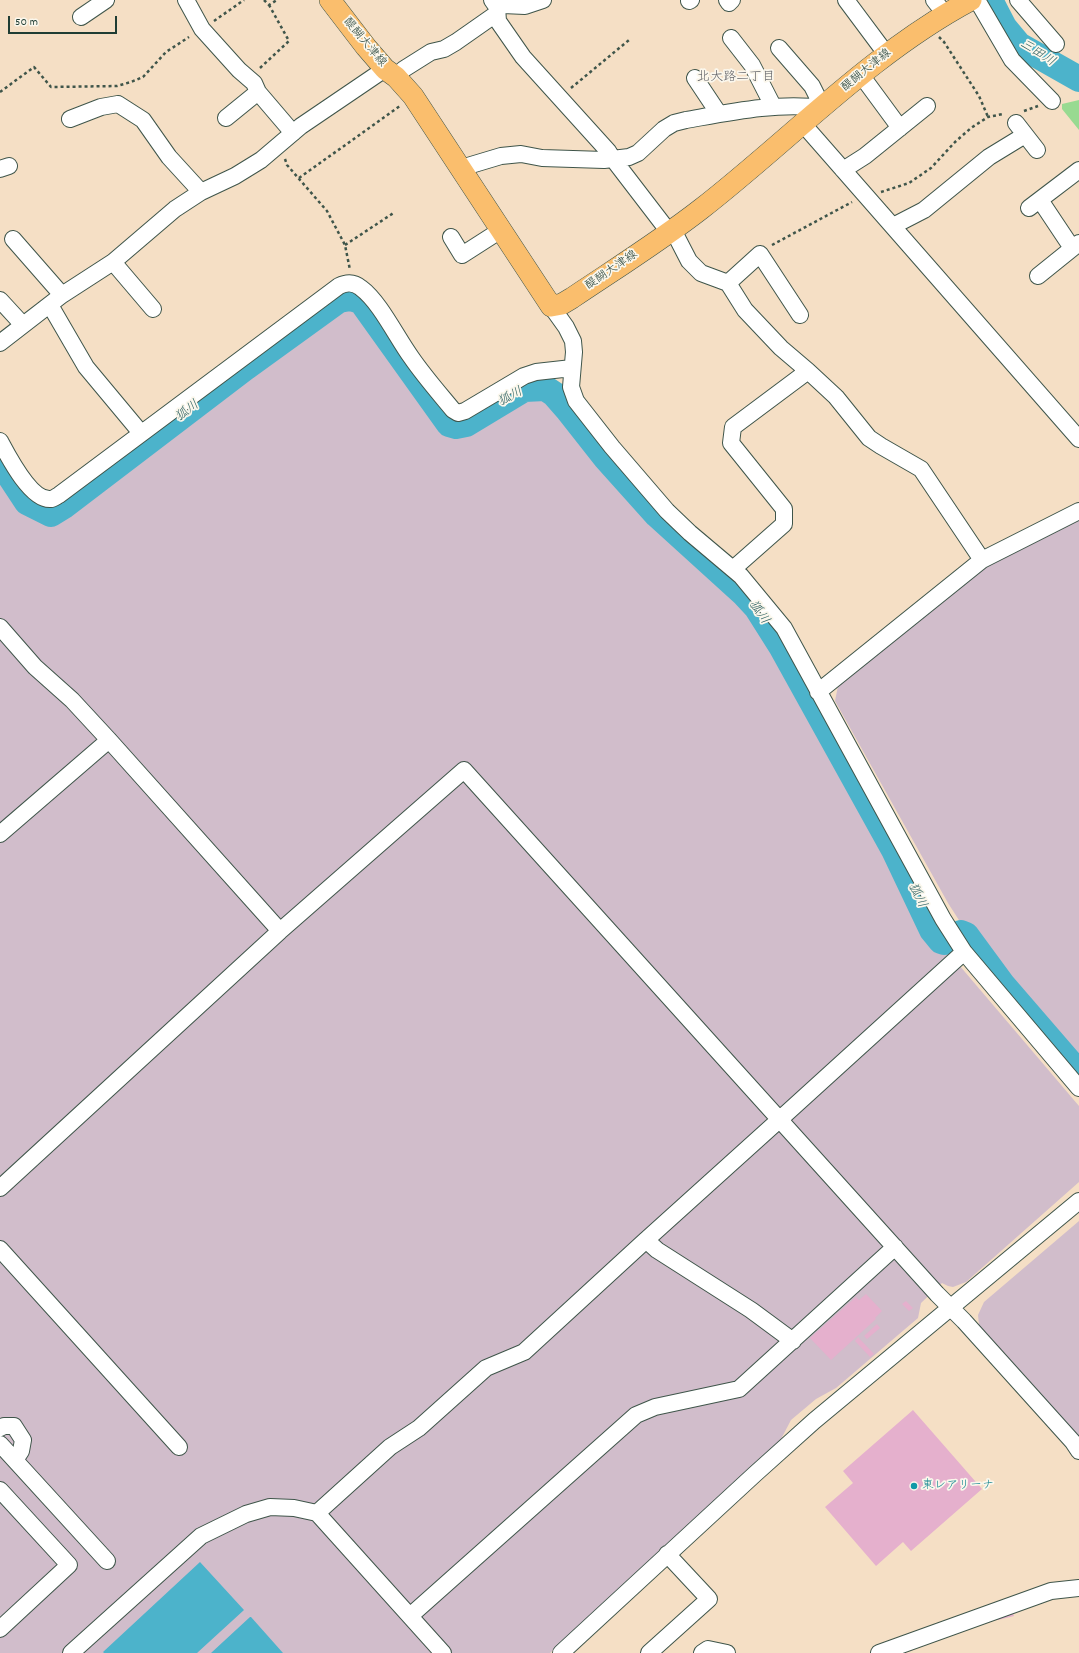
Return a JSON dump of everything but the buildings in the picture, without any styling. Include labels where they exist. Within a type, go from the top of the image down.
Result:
[{"type":"main road","name":"醍醐大津線","points":[[330,0],[366,47],[413,96],[551,306],[562,304],[572,298],[701,209],[861,75],[927,26],[940,7],[971,0]]},
{"type":"street","points":[[81,18],[106,0]]},
{"type":"street","points":[[186,0],[202,29],[239,70],[254,83],[258,92],[287,138]]},
{"type":"street","points":[[0,343],[56,300],[113,262],[175,209],[201,192],[235,176],[261,160],[287,138],[390,73],[404,69],[431,52],[444,49],[456,42],[495,7],[503,5],[525,6],[543,0]]},
{"type":"street","points":[[727,0],[729,3],[732,0]]},
{"type":"street","points":[[846,0],[887,55]]},
{"type":"street","points":[[977,0],[1012,60],[1052,101]]},
{"type":"street","points":[[1018,0],[1056,44]]},
{"type":"street","points":[[495,7],[498,20],[523,57],[608,151],[671,231],[689,261],[701,274],[728,284],[745,310],[781,348],[836,397],[868,438],[921,469],[982,560]]},
{"type":"street","points":[[731,38],[752,65],[773,106]]},
{"type":"street","points":[[779,48],[812,86],[823,108]]},
{"type":"street","points":[[861,75],[900,128]]},
{"type":"street","points":[[695,78],[719,114]]},
{"type":"street","points":[[226,118],[258,92]]},
{"type":"street","points":[[70,119],[101,107],[118,104],[143,120],[169,157],[201,192]]},
{"type":"street","points":[[461,168],[501,156],[520,154],[542,158],[604,160],[629,157],[638,152],[664,129],[674,124],[719,114],[773,106],[805,105],[823,108]]},
{"type":"street","points":[[844,170],[865,156],[927,106]]},
{"type":"street","points":[[893,226],[924,210],[989,157],[1018,121],[1037,150]]},
{"type":"street","points":[[803,124],[1079,439]]},
{"type":"street","points":[[1038,276],[1076,246],[1034,204],[1079,170]]},
{"type":"street","points":[[451,237],[462,255],[501,230]]},
{"type":"street","points":[[13,239],[56,300],[86,367],[141,433]]},
{"type":"street","points":[[728,284],[760,254],[800,315]]},
{"type":"street","points":[[113,262],[153,309]]},
{"type":"street","points":[[0,441],[11,461],[32,492],[50,499],[59,495],[339,286],[347,282],[362,288],[377,306],[412,358],[453,410],[458,413],[465,411],[524,376],[536,372],[572,368]]},
{"type":"street","points":[[0,300],[23,325]]},
{"type":"street","points":[[551,306],[566,327],[573,341],[574,352],[571,387],[576,401],[612,447],[667,511],[690,533],[741,576],[784,628],[943,919],[964,952],[1079,1088]]},
{"type":"street","points":[[733,570],[784,524],[784,509],[731,443],[732,427],[808,371]]},
{"type":"street","points":[[818,692],[982,560],[1079,511]]},
{"type":"street","points":[[0,626],[35,666],[72,700],[109,740],[280,931]]},
{"type":"street","points":[[0,834],[109,740]]},
{"type":"street","points":[[0,1188],[280,931],[464,770],[1073,1442],[1079,1451]]},
{"type":"street","points":[[317,1513],[390,1447],[419,1428],[486,1368],[524,1352],[964,952]]},
{"type":"street","points":[[561,1653],[667,1554],[814,1421],[950,1308],[974,1290],[1079,1201]]},
{"type":"street","points":[[646,1240],[657,1250],[751,1310],[793,1341]]},
{"type":"street","points":[[410,1616],[636,1415],[655,1407],[739,1389],[895,1247]]},
{"type":"street","points":[[0,1249],[179,1447]]},
{"type":"street","points":[[0,1428],[4,1426],[14,1426],[23,1440],[21,1451],[15,1460]]},
{"type":"street","points":[[0,1444],[107,1561]]},
{"type":"street","points":[[0,1490],[69,1565],[0,1629]]},
{"type":"street","points":[[71,1653],[201,1536],[246,1514],[270,1507],[294,1508],[317,1513],[443,1653]]},
{"type":"street","points":[[649,1653],[709,1599],[667,1554]]},
{"type":"street","points":[[879,1653],[1051,1591],[1079,1588]]},
{"type":"street","points":[[702,1653],[708,1649],[727,1653]]},
{"type":"path","points":[[0,92],[34,67],[51,87],[117,86],[130,82],[143,77],[166,52],[244,0]]},
{"type":"path","points":[[249,78],[289,41],[269,5],[264,0]]},
{"type":"path","points":[[269,5],[277,0]]},
{"type":"path","points":[[927,26],[944,42],[979,96],[988,117]]},
{"type":"path","points":[[560,97],[629,40]]},
{"type":"path","points":[[299,178],[413,96]]},
{"type":"path","points":[[760,254],[769,247],[865,194],[897,188],[909,183],[931,168],[955,142],[988,117],[1018,121],[1052,101]]},
{"type":"path","points":[[287,138],[287,165],[327,211],[345,245],[350,271],[347,282]]},
{"type":"path","points":[[345,245],[395,212]]},
{"type":"shaded area","points":[[342,302],[358,304],[440,421],[446,427],[455,431],[466,432],[531,392],[543,396],[605,470],[660,529],[716,577],[752,617],[765,636],[925,925],[1079,1106],[1079,1182],[966,1282],[953,1287],[942,1283],[921,1303],[918,1318],[836,1388],[816,1399],[791,1420],[780,1441],[714,1505],[550,1653],[0,1653],[0,468],[23,504],[53,520]]},
{"type":"shaded area","points":[[1079,518],[1079,1062],[964,928],[948,903],[835,701],[838,686],[983,568]]},
{"type":"shaded area","points":[[1079,1221],[1079,1438],[983,1332],[979,1325],[978,1315],[984,1302]]},
{"type":"green space","points":[[1079,100],[1079,130],[1062,109],[1062,104]]},
{"type":"water","points":[[200,1562],[244,1610],[197,1653],[103,1652]]},
{"type":"water","points":[[250,1617],[283,1653],[211,1653]]},
{"type":"waterway","name":"三田川","points":[[990,0],[1004,27],[1019,45],[1079,79]]},
{"type":"waterway","name":"狐川","points":[[0,461],[27,502],[51,514],[64,506],[245,368],[339,300],[350,298],[361,301],[449,424],[456,426],[466,424],[524,389],[545,388],[554,394],[605,457],[657,515],[744,594],[757,608],[781,646],[894,850],[932,930],[941,941],[944,942]]},
{"type":"waterway","name":"狐川","points":[[961,933],[966,935],[1002,984],[1079,1073]]},
{"type":"place","name":"東レアリーナ","points":[[914,1486]]},
{"type":"district","name":"北大路二丁目","points":[[736,78]]}]
